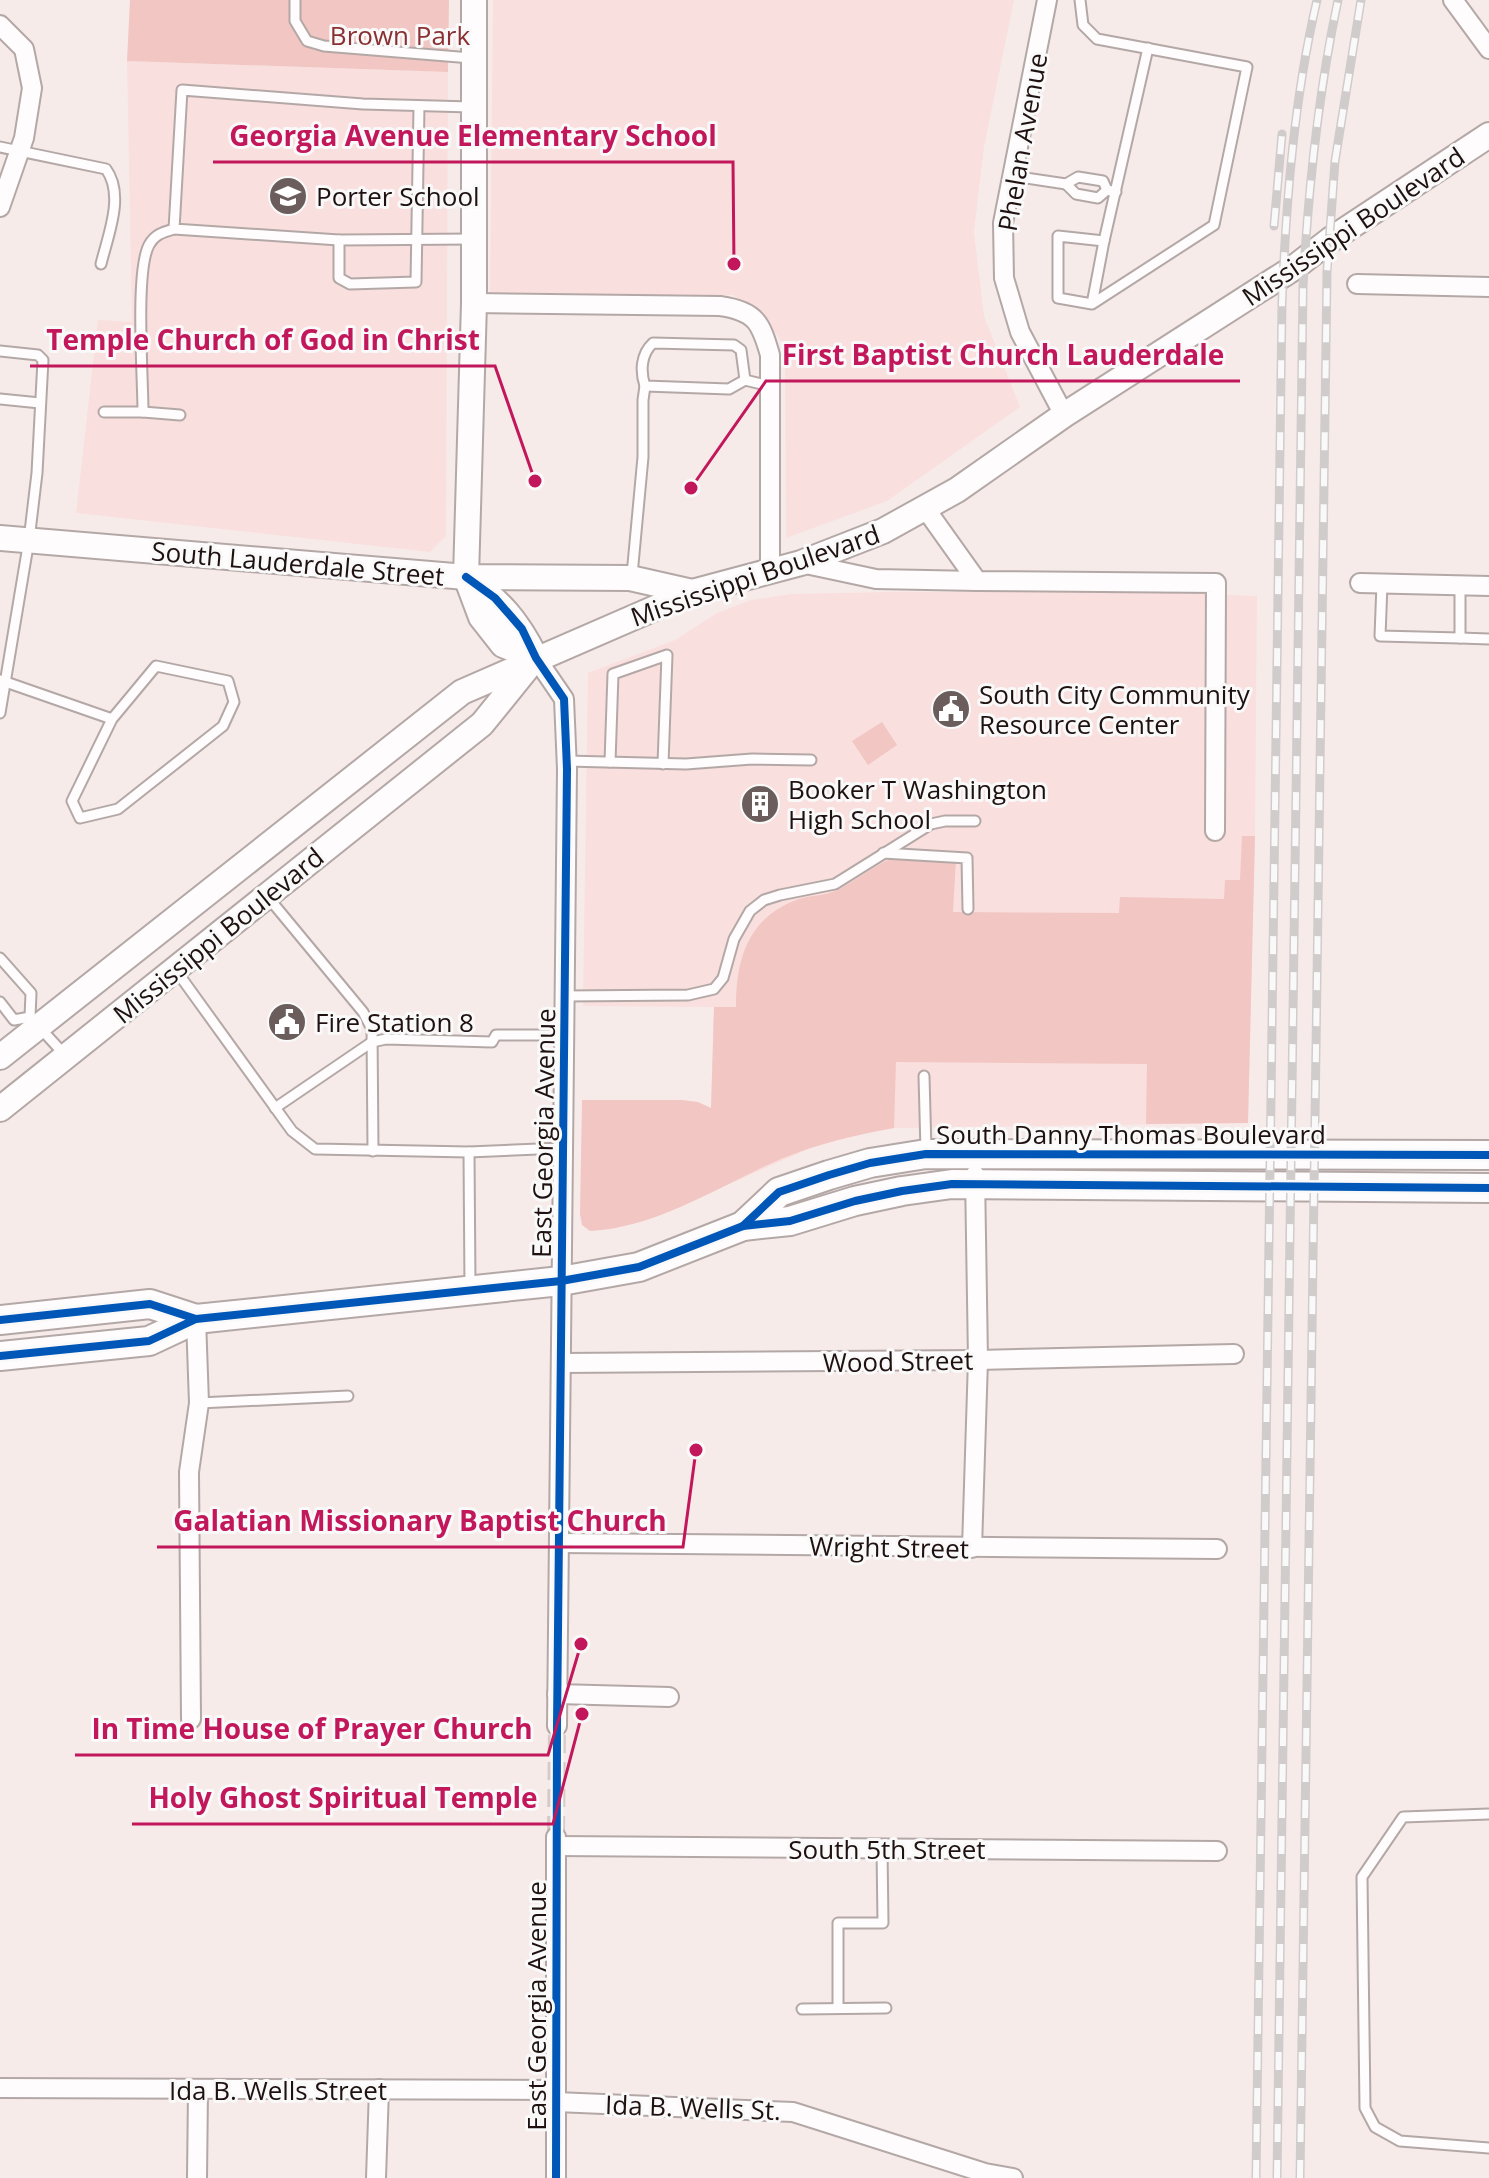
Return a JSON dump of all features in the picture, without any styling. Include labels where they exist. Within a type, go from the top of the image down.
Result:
[{"type":"main road","points":[[474,0],[474,303],[466,577],[481,617],[503,645],[536,658]]},
{"type":"main road","name":"Mississippi Boulevard","points":[[0,1057],[35,1022],[184,912],[462,692],[692,592],[801,563],[883,531],[957,490],[1064,415],[1295,267],[1330,240],[1489,135]]},
{"type":"main road","name":"South Lauderdale Street","points":[[0,538],[466,577],[631,579],[692,592]]},
{"type":"main road","name":"Mississippi Boulevard","points":[[0,1109],[482,724],[536,658]]},
{"type":"main road","points":[[184,912],[208,943]]},
{"type":"main road","name":"South Danny Thomas Boulevard","points":[[743,1226],[779,1192],[870,1163],[926,1154],[1489,1155]]},
{"type":"main road","name":"South Danny Thomas Boulevard","points":[[0,1356],[149,1341],[196,1319],[561,1281],[639,1267],[743,1226],[790,1221],[855,1201],[902,1191],[975,1182],[1489,1188]]},
{"type":"main road","name":"South Danny Thomas Boulevard","points":[[0,1320],[150,1304],[196,1319]]},
{"type":"street","name":"Phelan Avenue","points":[[1047,0],[1003,223],[1004,278],[1020,332],[1064,415]]},
{"type":"street","points":[[1453,0],[1489,49]]},
{"type":"street","points":[[0,25],[24,49],[32,88],[20,151],[0,207]]},
{"type":"street","points":[[1357,284],[1489,287]]},
{"type":"street","points":[[474,303],[720,306],[740,309],[762,326],[770,355],[770,572]]},
{"type":"street","points":[[925,508],[977,581]]},
{"type":"street","points":[[801,563],[876,579],[1216,583],[1215,831]]},
{"type":"street","points":[[1360,583],[1489,586]]},
{"type":"street","name":"East Georgia Avenue","points":[[536,658],[564,699],[566,761],[557,1726]]},
{"type":"street","points":[[972,1548],[978,1360],[975,1153]]},
{"type":"street","points":[[191,1719],[189,1472],[199,1403],[196,1319]]},
{"type":"street","name":"Wood Street","points":[[562,1363],[978,1360],[1234,1354]]},
{"type":"street","name":"Wright Street","points":[[560,1543],[1217,1549]]},
{"type":"street","points":[[557,1694],[669,1697]]},
{"type":"street","name":"East Georgia Avenue","points":[[556,1840],[556,2178]]},
{"type":"street","name":"South 5th Street","points":[[556,1840],[882,1849],[1217,1851]]},
{"type":"street","name":"Ida B. Wells Street","points":[[0,2088],[198,2091],[379,2089],[556,2096]]},
{"type":"street","points":[[376,2178],[379,2089]]},
{"type":"street","points":[[197,2178],[198,2091]]},
{"type":"street","name":"Ida B. Wells St.","points":[[556,2096],[793,2112],[985,2173],[1013,2178]]},
{"type":"lane","points":[[295,0],[295,21],[307,41],[324,46],[474,58]]},
{"type":"lane","points":[[1080,0],[1083,25],[1097,39],[1247,67],[1214,225],[1092,304],[1058,298],[1058,236],[1104,241]]},
{"type":"lane","points":[[1092,304],[1112,191],[1148,48]]},
{"type":"lane","points":[[174,229],[182,90],[473,107]]},
{"type":"lane","points":[[339,240],[339,278],[350,284],[416,282],[419,106]]},
{"type":"lane","points":[[0,147],[106,169],[113,179],[114,208],[101,264]]},
{"type":"lane","points":[[1013,176],[1066,184],[1076,194],[1098,198],[1112,191]]},
{"type":"lane","points":[[1066,184],[1078,177],[1103,181],[1112,191]]},
{"type":"lane","points":[[143,412],[142,281],[148,246],[158,234],[174,229],[339,240],[474,239]]},
{"type":"lane","points":[[631,579],[643,457],[643,360],[646,350],[653,343],[734,345],[741,350],[745,380]]},
{"type":"lane","points":[[0,351],[38,355],[43,360],[37,473],[29,540],[0,713]]},
{"type":"lane","points":[[645,386],[729,389],[745,380],[770,386]]},
{"type":"lane","points":[[0,399],[40,403]]},
{"type":"lane","points":[[104,412],[180,415]]},
{"type":"lane","points":[[1382,584],[1380,636],[1489,639]]},
{"type":"lane","points":[[1460,586],[1460,638]]},
{"type":"lane","points":[[610,762],[613,674],[667,655],[663,764]]},
{"type":"lane","points":[[156,666],[228,681],[234,702],[223,726],[118,809],[80,818],[72,801],[112,719],[156,666]]},
{"type":"lane","points":[[4,680],[112,719]]},
{"type":"lane","points":[[566,761],[686,764],[752,759],[811,760]]},
{"type":"lane","points":[[564,996],[703,994],[714,989],[723,978],[734,939],[750,911],[764,900],[835,884],[931,824],[975,821]]},
{"type":"lane","points":[[883,853],[967,858],[968,909]]},
{"type":"lane","points":[[267,896],[363,1012],[372,1029],[373,1151]]},
{"type":"lane","points":[[0,958],[31,993],[35,1022],[66,1056]]},
{"type":"lane","points":[[175,969],[292,1131],[315,1149],[469,1152],[562,1148]]},
{"type":"lane","points":[[0,1002],[14,1020],[35,1022]]},
{"type":"lane","points":[[275,1108],[372,1042],[386,1039],[492,1042],[496,1035],[564,1035]]},
{"type":"lane","points":[[924,1076],[926,1154]]},
{"type":"lane","points":[[469,1152],[470,1291]]},
{"type":"lane","points":[[199,1403],[348,1396]]},
{"type":"lane","points":[[1489,1814],[1403,1817],[1362,1877],[1365,2108],[1375,2127],[1400,2141],[1489,2148]]},
{"type":"lane","points":[[838,2008],[838,1923],[883,1923],[882,1849]]},
{"type":"lane","points":[[802,2009],[886,2008]]},
{"type":"shaded area","points":[[493,0],[1014,0],[984,147],[974,232],[984,316],[1020,407],[887,501],[786,538],[785,346],[763,316],[733,295],[490,295]]},
{"type":"shaded area","name":"Porter School","points":[[127,61],[448,72],[446,536],[430,552],[76,513],[98,320],[132,322]]},
{"type":"shaded area","points":[[1158,592],[1257,596],[1248,1123],[894,1128],[813,1147],[709,1193],[714,1007],[583,1006],[588,673],[675,640],[717,613],[751,600],[792,594]]},
{"type":"green space","name":"Brown Park","points":[[130,0],[449,0],[448,72],[127,61]]},
{"type":"green space","points":[[882,722],[897,745],[868,765],[852,741]]},
{"type":"green space","points":[[1242,836],[1255,836],[1248,1123],[1146,1124],[1147,1064],[896,1062],[894,1128],[836,1140],[795,1154],[688,1204],[640,1222],[590,1231],[582,1225],[582,1100],[682,1100],[711,1108],[714,1007],[736,1007],[739,972],[748,941],[768,917],[782,907],[799,899],[835,891],[888,860],[908,856],[956,859],[953,912],[1119,913],[1120,897],[1224,899],[1225,880],[1240,880]]},
{"type":"tunnel","points":[[556,1834],[557,1726]]},
{"type":"railway","points":[[1256,2178],[1282,303],[1292,150],[1302,75],[1317,0]]},
{"type":"railway","points":[[1277,2178],[1303,287],[1315,143],[1338,0]]},
{"type":"railway","points":[[1300,2178],[1327,272],[1335,161],[1361,0]]},
{"type":"railway","points":[[1274,226],[1282,134]]},
{"type":"cycle path","points":[[466,577],[495,598],[522,629],[536,658],[564,699],[567,769],[557,1726],[556,2178]]},
{"type":"cycle path","points":[[743,1226],[779,1192],[870,1163],[926,1154],[1489,1155]]},
{"type":"cycle path","points":[[0,1356],[149,1341],[196,1319],[561,1281],[639,1267],[743,1226],[790,1221],[855,1201],[952,1184],[1489,1188]]},
{"type":"cycle path","points":[[0,1320],[150,1304],[196,1319]]},
{"type":"place","name":"Porter School","points":[[288,196]]},
{"type":"place","name":"Georgia Avenue Elementary School","points":[[734,264]]},
{"type":"place","name":"Temple Church of God in Christ","points":[[535,481]]},
{"type":"place","name":"First Baptist Church Lauderdale","points":[[691,488]]},
{"type":"place","name":"South City Community Resource Center","points":[[951,709]]},
{"type":"place","name":"Booker T Washington High School","points":[[760,804]]},
{"type":"place","name":"Fire Station 8","points":[[287,1022]]},
{"type":"place","name":"Galatian Missionary Baptist Church","points":[[696,1450]]},
{"type":"place","name":"In Time House of Prayer Church","points":[[581,1644]]},
{"type":"place","name":"Holy Ghost Spiritual Temple","points":[[582,1714]]}]
